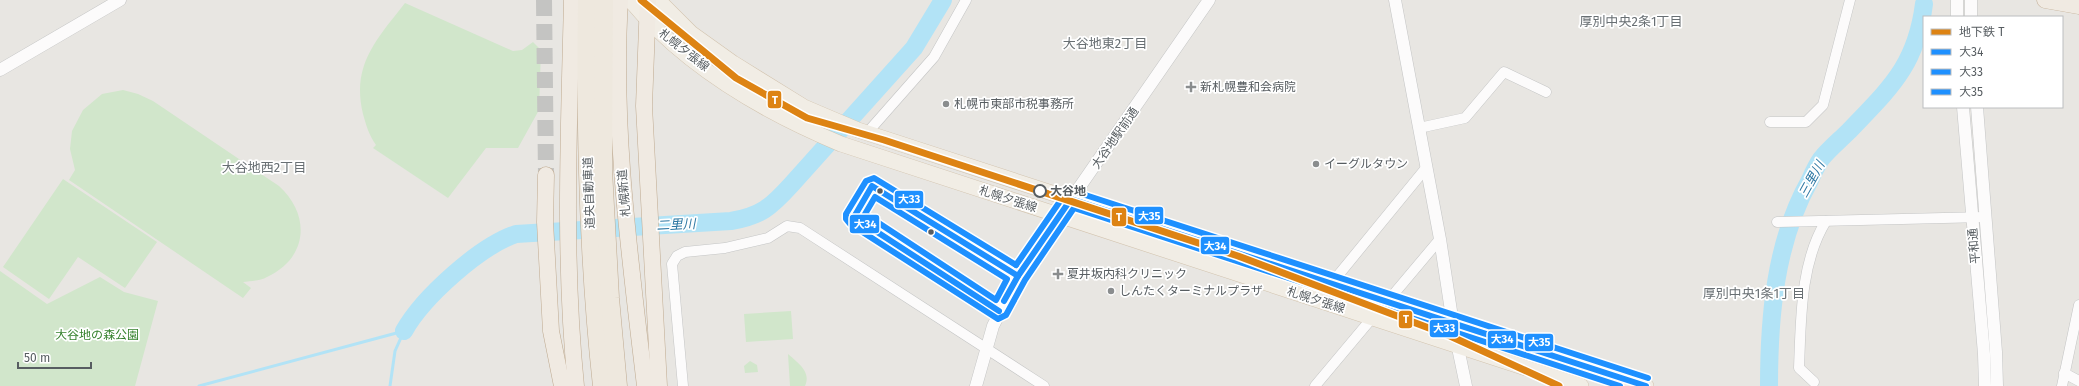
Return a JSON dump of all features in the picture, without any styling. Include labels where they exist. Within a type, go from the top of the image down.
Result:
[{"type":"highway","points":[[572,0],[567,242],[571,341],[576,386]]},
{"type":"highway","name":"道央自動車道","points":[[588,0],[585,105],[596,170]]},
{"type":"highway","name":"道央自動車道","points":[[602,386],[603,298],[596,170],[604,0]]},
{"type":"highway","points":[[648,0],[644,106],[659,386]]},
{"type":"highway","points":[[2045,0],[2079,6]]},
{"type":"highway","name":"札幌新道","points":[[620,7],[619,116],[626,219],[645,386]]},
{"type":"highway","points":[[546,175],[546,240],[551,331],[562,386]]},
{"type":"highway","name":"道央自動車道","points":[[603,298],[618,386]]},
{"type":"main road","name":"札幌夕張線","points":[[630,0],[647,21],[696,61],[740,92],[770,111],[841,144],[1581,386]]},
{"type":"main road","name":"札幌夕張線","points":[[658,0],[691,33],[734,63],[804,107],[833,120],[862,131],[1646,386]]},
{"type":"street","points":[[0,70],[120,0]]},
{"type":"street","points":[[862,131],[934,57],[966,0]]},
{"type":"street","name":"大谷地駅前通","points":[[976,386],[991,331],[1012,285],[1209,0]]},
{"type":"street","points":[[1395,0],[1440,239],[1457,346],[1466,386]]},
{"type":"street","points":[[1770,122],[1806,122],[1824,105],[1850,0]]},
{"type":"street","points":[[1957,0],[1957,16]]},
{"type":"street","points":[[1971,0],[1971,16]]},
{"type":"street","points":[[1419,128],[1465,118],[1504,72],[1546,92]]},
{"type":"street","name":"平和通","points":[[1963,108],[1984,354],[1985,386]]},
{"type":"street","name":"平和通","points":[[1977,108],[1996,352],[1997,386]]},
{"type":"street","points":[[1331,284],[1426,168]]},
{"type":"street","points":[[1780,222],[1986,217]]},
{"type":"street","points":[[1814,382],[1799,368],[1801,303],[1814,244],[1826,221]]},
{"type":"street","points":[[683,386],[672,264],[674,260],[685,252],[725,248],[768,238],[783,228],[791,226],[800,228],[1044,386]]},
{"type":"street","points":[[1387,302],[1440,239]]},
{"type":"street","points":[[2062,386],[2079,305]]},
{"type":"street","points":[[1315,386],[1372,318]]},
{"type":"street","points":[[2064,373],[2079,381]]},
{"type":"green space","points":[[405,3],[513,51],[522,50],[533,42],[541,50],[539,110],[518,148],[486,148],[448,198],[373,148],[376,145],[370,134],[363,114],[360,97],[364,67],[376,41]]},
{"type":"green space","points":[[123,90],[138,94],[153,101],[279,186],[289,197],[296,210],[300,223],[300,235],[297,248],[291,259],[281,269],[264,278],[243,282],[251,288],[243,298],[69,180],[75,170],[70,149],[72,131],[83,110],[102,94]]},
{"type":"green space","points":[[63,179],[157,242],[125,288],[78,257],[49,299],[3,267]]},
{"type":"green space","name":"大谷地の森公園","points":[[0,271],[47,304],[100,277],[124,292],[158,301],[135,386],[0,386]]},
{"type":"green space","points":[[791,311],[793,339],[746,342],[744,314]]},
{"type":"green space","points":[[788,354],[805,372],[807,381],[805,386],[790,386]]},
{"type":"green space","points":[[750,361],[757,365],[758,372],[745,373],[744,366]]},
{"type":"waterway","name":"二里川","points":[[404,331],[424,303],[454,274],[486,249],[516,234],[731,221],[750,216],[765,209],[791,185],[914,48],[943,0]]},
{"type":"waterway","name":"三里川","points":[[1769,386],[1770,333],[1776,280],[1789,229],[1798,204],[1821,159],[1877,102],[1899,75],[1915,44],[1924,4]]},
{"type":"waterway","points":[[199,386],[404,331]]},
{"type":"waterway","name":"二里川","points":[[390,386],[395,351],[404,331]]},
{"type":"tunnel","points":[[544,0],[546,175]]},
{"type":"metro line","name":"T","points":[[641,0],[736,78],[807,118],[884,140],[1238,256],[1450,336],[1559,386]]},
{"type":"transit line","name":"大33","points":[[1016,265],[874,178],[866,181],[846,214],[846,219],[850,224],[998,319],[1006,315],[1025,280],[1074,208],[1620,386]]},
{"type":"transit line","name":"大34","points":[[999,311],[854,217],[872,186],[1018,276]]},
{"type":"transit line","name":"大35","points":[[1016,265],[1065,194],[1073,191],[1648,378]]},
{"type":"transit line","name":"大35","points":[[875,197],[1007,279],[996,300],[865,214],[875,197]]},
{"type":"transit line","name":"大34","points":[[1071,199],[1646,386]]},
{"type":"transit line","name":"大34","points":[[1004,301],[1018,276],[1071,199]]},
{"type":"place","name":"新札幌豊和会病院","points":[[1191,87]]},
{"type":"place","name":"札幌市東部市税事務所","points":[[946,104]]},
{"type":"place","name":"イーグルタウン","points":[[1316,164]]},
{"type":"place","name":"大谷地","points":[[1040,191]]},
{"type":"place","name":"夏井坂内科クリニック","points":[[1058,274]]},
{"type":"place","name":"しんたくターミナルプラザ","points":[[1111,291]]},
{"type":"district","name":"厚別中央2条1丁目","points":[[1631,21]]},
{"type":"district","name":"大谷地東2丁目","points":[[1105,43]]},
{"type":"district","name":"大谷地西2丁目","points":[[264,167]]},
{"type":"district","name":"厚別中央1条1丁目","points":[[1754,293]]}]
